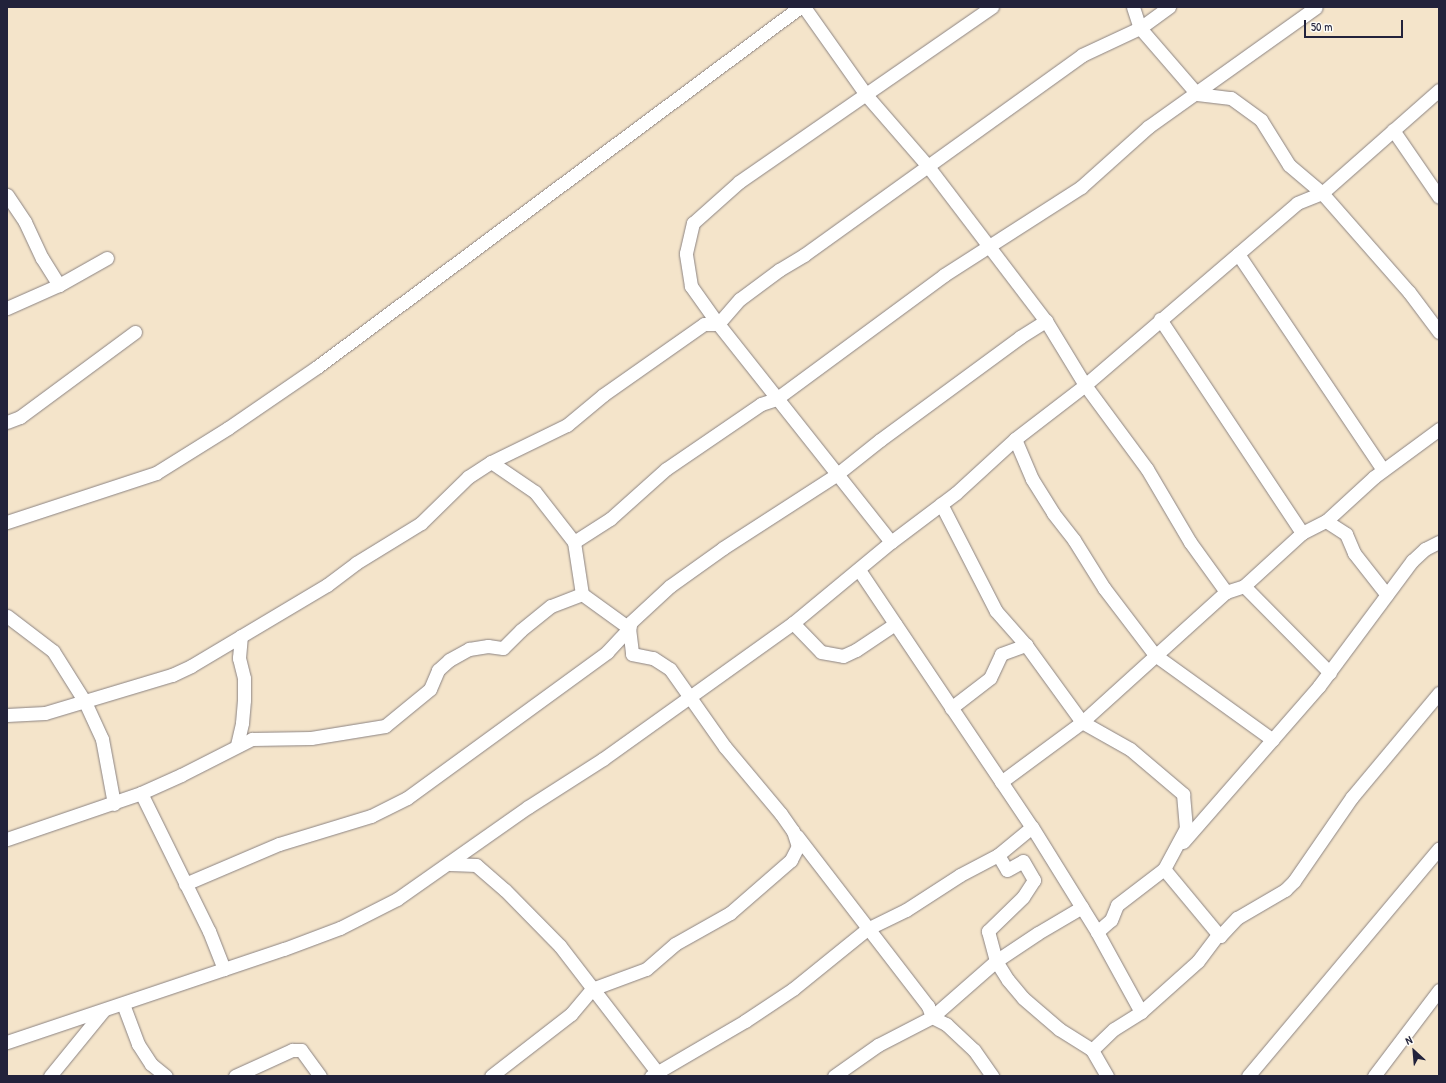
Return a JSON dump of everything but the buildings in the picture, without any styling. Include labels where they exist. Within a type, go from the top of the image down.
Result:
[{"type":"street","points":[[7,522],[156,473],[228,428],[317,367],[800,7]]},
{"type":"street","points":[[804,7],[867,96],[927,166],[1046,321],[1085,386],[1147,469],[1190,542],[1226,592]]},
{"type":"street","points":[[891,542],[776,399],[718,324],[691,286],[686,253],[693,223],[739,182],[867,96],[992,7]]},
{"type":"street","points":[[1133,7],[1140,28],[1197,94],[1231,98],[1246,107],[1267,127],[1289,165],[1322,193],[1410,292],[1439,332]]},
{"type":"street","points":[[7,715],[45,713],[85,702],[172,674],[241,636],[327,585],[356,563],[409,531],[468,477],[491,462],[567,425],[603,395],[704,324],[718,324],[740,299],[1082,55],[1140,28],[1169,7]]},
{"type":"street","points":[[574,542],[610,519],[666,469],[761,404],[776,399],[944,275],[1081,187],[1148,128],[1197,94],[1230,67],[1316,7]]},
{"type":"street","points":[[7,1042],[103,1011],[340,928],[397,899],[450,864],[793,623],[891,542],[956,493],[1015,439],[1085,386],[1160,319],[1297,203],[1322,193],[1439,90]]},
{"type":"street","points":[[1394,130],[1439,197]]},
{"type":"street","points":[[7,195],[25,222],[42,258],[59,285]]},
{"type":"street","points":[[1238,254],[1384,470]]},
{"type":"street","points":[[7,308],[59,285],[107,258]]},
{"type":"street","points":[[1160,319],[1302,533]]},
{"type":"street","points":[[185,884],[279,844],[391,808],[607,652],[629,628],[637,616],[670,586],[723,548],[836,475],[880,440],[1020,337],[1046,321]]},
{"type":"street","points":[[7,422],[20,417],[135,332]]},
{"type":"street","points":[[1001,782],[1082,722],[1226,592],[1244,586],[1302,533],[1326,521],[1384,470],[1439,429]]},
{"type":"street","points":[[1015,439],[1032,479],[1053,513],[1074,540],[1104,588],[1155,655],[1273,740]]},
{"type":"street","points":[[491,462],[535,492],[574,542],[582,594],[629,628],[632,654],[653,658],[670,669],[725,747],[793,831],[867,929],[928,1006],[932,1017],[946,1024],[974,1050],[992,1076]]},
{"type":"street","points":[[941,504],[996,610],[1026,645],[1082,722],[1130,749],[1183,794],[1186,828],[1164,869],[1117,905],[1111,920],[1097,932]]},
{"type":"street","points":[[1326,521],[1346,534],[1354,553],[1387,595]]},
{"type":"street","points":[[1174,852],[1330,673],[1415,557],[1439,542]]},
{"type":"street","points":[[859,570],[1032,827],[1097,932],[1140,1012]]},
{"type":"street","points":[[1244,586],[1330,673]]},
{"type":"street","points":[[7,839],[114,804],[182,775],[252,739],[311,738],[385,726],[430,689],[438,670],[449,660],[469,650],[488,646],[503,648],[521,630],[551,606],[582,594]]},
{"type":"street","points":[[7,616],[53,651],[85,702],[102,739],[114,804]]},
{"type":"street","points":[[793,623],[821,652],[843,656],[856,650],[895,624]]},
{"type":"street","points":[[237,746],[242,723],[244,700],[244,678],[239,658],[241,636]]},
{"type":"street","points":[[951,708],[990,678],[1001,654],[1026,645]]},
{"type":"street","points":[[1092,1050],[1114,1029],[1140,1012],[1198,961],[1218,934],[1220,936],[1237,918],[1285,890],[1294,881],[1352,797],[1438,698]]},
{"type":"street","points":[[140,793],[209,931],[224,969]]},
{"type":"street","points":[[450,864],[476,865],[505,890],[560,946],[656,1075],[793,989],[867,929],[906,910],[960,875],[998,855],[1032,827]]},
{"type":"street","points":[[491,1076],[571,1014],[592,988],[646,968],[675,944],[730,913],[791,860],[798,846],[793,831]]},
{"type":"street","points":[[1248,1076],[1439,848]]},
{"type":"street","points":[[998,855],[1007,870],[1023,861],[1034,880],[1023,897],[988,931],[996,961],[1008,980],[1023,998],[1059,1029],[1092,1050],[1107,1076]]},
{"type":"street","points":[[1164,869],[1218,934]]},
{"type":"street","points":[[834,1076],[878,1045],[932,1017],[996,961],[1038,933],[1082,907]]},
{"type":"street","points":[[1374,1076],[1439,990]]},
{"type":"street","points":[[123,1004],[138,1044],[151,1064],[166,1076]]},
{"type":"street","points":[[50,1076],[103,1011]]},
{"type":"street","points":[[235,1076],[292,1050],[300,1050],[320,1076]]}]
